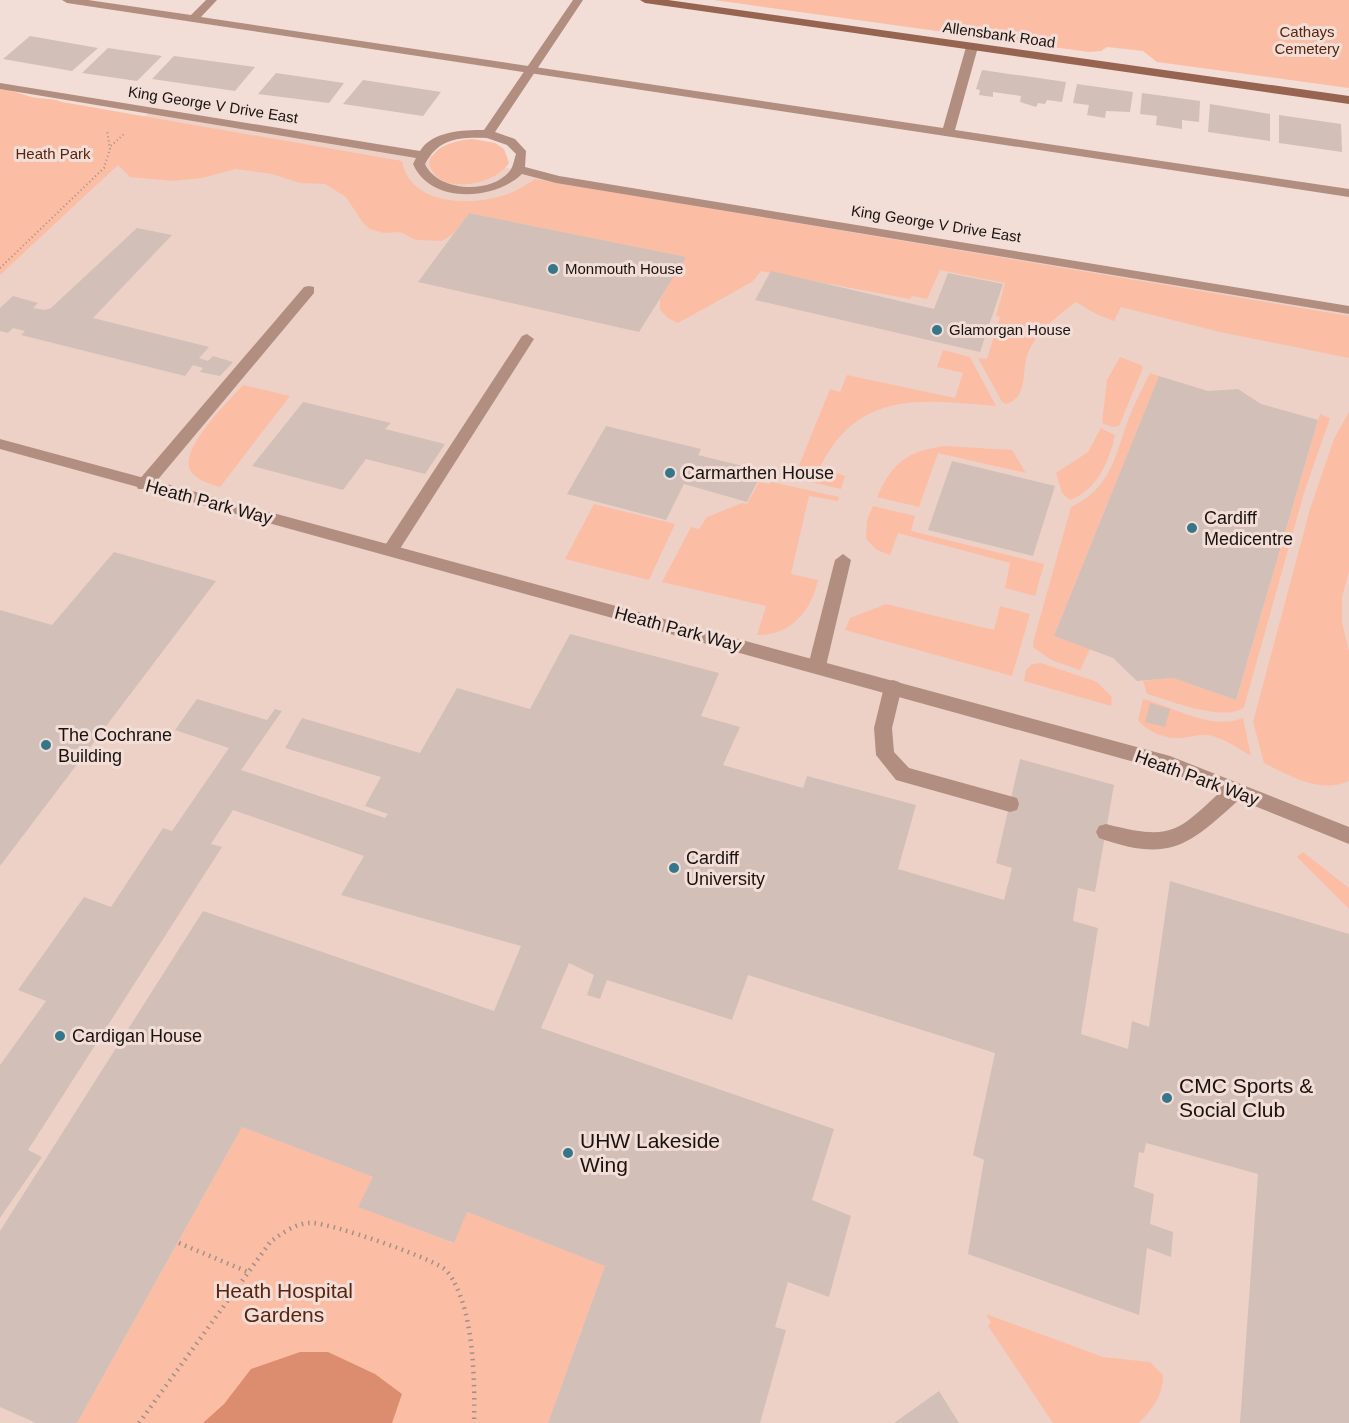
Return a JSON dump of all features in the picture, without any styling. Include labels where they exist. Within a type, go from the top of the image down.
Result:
[{"type":"street","points":[[67,0],[1349,193]]},
{"type":"street","points":[[194,19],[212,0]]},
{"type":"street","points":[[488,134],[578,0]]},
{"type":"street","name":"Allensbank Road","points":[[645,0],[1349,100]]},
{"type":"street","points":[[948,132],[972,47]]},
{"type":"street","name":"King George V Drive East","points":[[0,86],[421,155]]},
{"type":"street","points":[[488,134],[502,138],[518,148],[522,162],[518,170],[500,184],[485,189],[453,190],[427,180],[420,172],[418,164],[421,155],[442,139],[458,135],[488,134]]},
{"type":"street","name":"King George V Drive East","points":[[518,170],[544,174],[556,179],[1349,310]]},
{"type":"street","points":[[144,485],[309,290]]},
{"type":"street","points":[[390,551],[527,339]]},
{"type":"street","name":"Heath Park Way","points":[[0,444],[1170,764],[1349,836]]},
{"type":"street","points":[[817,666],[843,560]]},
{"type":"street","points":[[893,687],[883,728],[885,755],[903,774],[1010,804]]},
{"type":"street","points":[[1106,832],[1158,844],[1181,839],[1235,791]]},
{"type":"path","points":[[0,268],[104,168],[110,149],[104,124],[75,99]]},
{"type":"path","points":[[139,1423],[271,1241],[292,1227],[312,1223],[334,1227],[443,1268],[456,1285],[462,1308],[469,1347],[474,1423]]},
{"type":"path","points":[[179,1243],[248,1272]]},
{"type":"shaded area","name":"Cardiff University","points":[[151,111],[544,174],[1349,313],[1349,1423],[0,1423],[0,247]]},
{"type":"shaded area","points":[[300,1352],[328,1352],[375,1374],[402,1394],[392,1423],[203,1423],[224,1404],[251,1369]]},
{"type":"green space","name":"Cathays Cemetery","points":[[714,0],[1349,0],[1349,88],[1157,62],[1143,51],[1107,47],[1101,51],[1089,52]]},
{"type":"green space","name":"Heath Park","points":[[0,88],[32,97],[402,161],[408,176],[417,187],[430,195],[446,200],[496,198],[517,190],[535,179],[1349,316],[1349,358],[1220,332],[1121,307],[1114,321],[1076,302],[1049,324],[1032,345],[1026,360],[1021,390],[1013,401],[1006,404],[1002,402],[978,358],[987,359],[1000,317],[996,316],[1005,283],[940,270],[927,299],[912,296],[910,299],[761,271],[752,282],[678,323],[668,318],[660,310],[660,299],[685,257],[469,213],[453,234],[442,241],[416,240],[400,232],[384,233],[370,229],[363,223],[346,197],[325,184],[300,183],[272,174],[236,169],[202,178],[173,181],[130,177],[118,165],[0,275]]},
{"type":"green space","points":[[472,139],[495,143],[504,149],[509,163],[502,171],[491,177],[466,184],[453,184],[442,180],[434,173],[429,162],[436,152],[452,143]]},
{"type":"green space","points":[[943,350],[970,357],[996,406],[918,402],[895,405],[873,412],[854,424],[836,442],[820,467],[845,476],[841,489],[794,478],[830,389],[840,392],[847,375],[955,398],[963,373],[937,367]]},
{"type":"green space","points":[[1120,357],[1141,365],[1143,368],[1119,426],[1112,427],[1102,423],[1107,380]]},
{"type":"green space","points":[[1150,373],[1159,376],[1054,636],[1090,649],[1080,670],[1051,660],[1033,647],[1034,639],[1071,507],[1096,490],[1111,468],[1130,415]]},
{"type":"green space","points":[[243,385],[290,396],[220,487],[194,475],[189,467],[189,458],[193,447],[208,424]]},
{"type":"green space","points":[[1349,412],[1349,572],[1342,597],[1342,622],[1349,651],[1349,781],[1327,786],[1305,782],[1264,763],[1253,722],[1310,509],[1334,439]]},
{"type":"green space","points":[[1320,414],[1330,418],[1304,493],[1244,707],[1224,713],[1211,712],[1147,694],[1143,681],[1173,678],[1236,700]]},
{"type":"green space","points":[[1101,428],[1115,435],[1105,465],[1088,489],[1070,500],[1062,493],[1056,473],[1088,452]]},
{"type":"green space","points":[[945,446],[1012,450],[1026,473],[938,453],[919,507],[877,497],[889,475],[902,461],[920,451]]},
{"type":"green space","points":[[759,482],[769,484],[772,482],[839,497],[838,501],[809,496],[791,574],[818,580],[810,602],[797,620],[789,626],[769,634],[757,635],[766,606],[662,582],[691,527],[699,529],[707,517],[742,503],[747,504]]},
{"type":"green space","points":[[594,504],[675,524],[649,580],[565,559]]},
{"type":"green space","points":[[873,506],[915,516],[911,531],[1044,564],[1035,596],[1005,588],[1010,563],[898,533],[890,555],[877,550],[866,539],[867,520]]},
{"type":"green space","points":[[886,604],[994,630],[1000,606],[1030,614],[1012,676],[845,630],[850,618]]},
{"type":"green space","points":[[1041,663],[1097,682],[1112,697],[1111,706],[1024,681],[1026,670],[1032,664]]},
{"type":"green space","points":[[1143,699],[1205,720],[1218,722],[1243,718],[1251,756],[1214,736],[1175,738],[1155,733],[1138,720]]},
{"type":"green space","points":[[1303,852],[1349,888],[1349,909],[1297,857]]},
{"type":"green space","name":"Heath Hospital Gardens","points":[[242,1127],[373,1177],[359,1207],[453,1243],[467,1212],[605,1266],[548,1423],[77,1423]]},
{"type":"green space","points":[[986,1314],[1103,1357],[1150,1362],[1163,1375],[1162,1389],[1153,1407],[1139,1423],[1053,1423],[988,1326],[991,1322]]},
{"type":"building","points":[[30,36],[98,48],[72,71],[3,59]]},
{"type":"building","points":[[108,48],[162,56],[137,81],[82,73]]},
{"type":"building","points":[[174,56],[255,67],[235,91],[152,79]]},
{"type":"building","points":[[982,70],[1066,82],[1062,102],[1047,100],[1045,104],[1038,103],[1036,107],[1020,102],[1021,96],[993,92],[993,97],[979,95],[980,90],[976,89]]},
{"type":"building","points":[[276,73],[344,83],[329,103],[258,94]]},
{"type":"building","points":[[363,80],[441,92],[423,116],[343,104]]},
{"type":"building","points":[[1077,84],[1133,92],[1130,112],[1106,111],[1105,118],[1087,115],[1089,105],[1073,103]]},
{"type":"building","points":[[1142,93],[1200,101],[1199,122],[1182,120],[1182,129],[1156,125],[1157,116],[1140,114]]},
{"type":"building","points":[[1210,104],[1270,114],[1270,141],[1208,132]]},
{"type":"building","points":[[1279,115],[1341,124],[1342,152],[1279,143]]},
{"type":"building","name":"Monmouth House","points":[[469,213],[686,257],[639,332],[418,282]]},
{"type":"building","points":[[137,228],[172,235],[93,318],[209,347],[199,358],[208,361],[213,356],[233,362],[220,376],[200,372],[203,368],[193,365],[185,376],[21,335],[25,331],[13,328],[8,333],[0,331],[0,308],[13,296],[38,303],[33,308],[45,310],[51,308]]},
{"type":"building","name":"Glamorgan House","points":[[771,271],[934,309],[948,273],[1003,284],[980,352],[755,300]]},
{"type":"building","name":"Cardiff Medicentre","points":[[1159,376],[1208,391],[1238,389],[1261,404],[1318,420],[1236,700],[1173,678],[1137,681],[1113,658],[1054,636]]},
{"type":"building","points":[[303,402],[391,423],[385,429],[445,444],[425,474],[366,459],[343,490],[252,466]]},
{"type":"building","name":"Carmarthen House","points":[[606,426],[701,449],[698,455],[763,471],[747,502],[684,484],[666,520],[567,494]]},
{"type":"building","points":[[952,461],[1055,486],[1033,556],[928,530]]},
{"type":"building","name":"The Cochrane Building","points":[[114,552],[216,581],[0,866],[0,610],[52,625]]},
{"type":"building","points":[[570,634],[719,673],[701,716],[740,727],[723,765],[803,788],[807,776],[916,805],[898,869],[1004,900],[1012,868],[996,863],[1020,759],[1114,785],[1095,892],[1078,888],[1073,921],[1098,928],[1081,1034],[1128,1049],[1132,1021],[1149,1027],[1170,881],[1349,934],[1349,1423],[1240,1423],[1258,1174],[1146,1143],[1144,1153],[1139,1152],[1134,1187],[1154,1194],[1150,1224],[1173,1232],[1171,1257],[1147,1248],[1139,1315],[968,1254],[984,1160],[973,1155],[995,1053],[748,975],[732,1020],[607,980],[600,999],[587,995],[594,975],[569,963],[541,1028],[834,1129],[812,1200],[851,1216],[829,1297],[788,1282],[775,1327],[786,1330],[760,1423],[548,1423],[605,1266],[467,1212],[454,1243],[358,1207],[373,1177],[242,1127],[77,1423],[36,1423],[0,1407],[0,1231],[203,911],[494,1011],[521,946],[341,895],[364,856],[233,810],[211,844],[222,847],[28,1150],[42,1157],[0,1218],[0,1065],[46,1001],[18,990],[84,897],[111,907],[163,828],[172,831],[229,748],[175,730],[197,699],[267,720],[275,709],[282,711],[241,770],[385,818],[388,814],[365,806],[381,777],[285,748],[302,718],[420,753],[457,688],[530,709]]},
{"type":"building","points":[[1150,703],[1170,709],[1165,727],[1145,722]]},
{"type":"building","points":[[939,1391],[959,1423],[894,1423]]},
{"type":"place","name":"Monmouth House","points":[[553,269]]},
{"type":"place","name":"Glamorgan House","points":[[937,330]]},
{"type":"place","name":"Carmarthen House","points":[[670,473]]},
{"type":"place","name":"Cardiff Medicentre","points":[[1192,528]]},
{"type":"place","name":"The Cochrane Building","points":[[46,745]]},
{"type":"place","name":"Cardiff University","points":[[674,868]]},
{"type":"place","name":"Cardigan House","points":[[60,1036]]},
{"type":"place","name":"CMC Sports & Social Club","points":[[1167,1098]]},
{"type":"place","name":"UHW Lakeside Wing","points":[[568,1153]]}]
